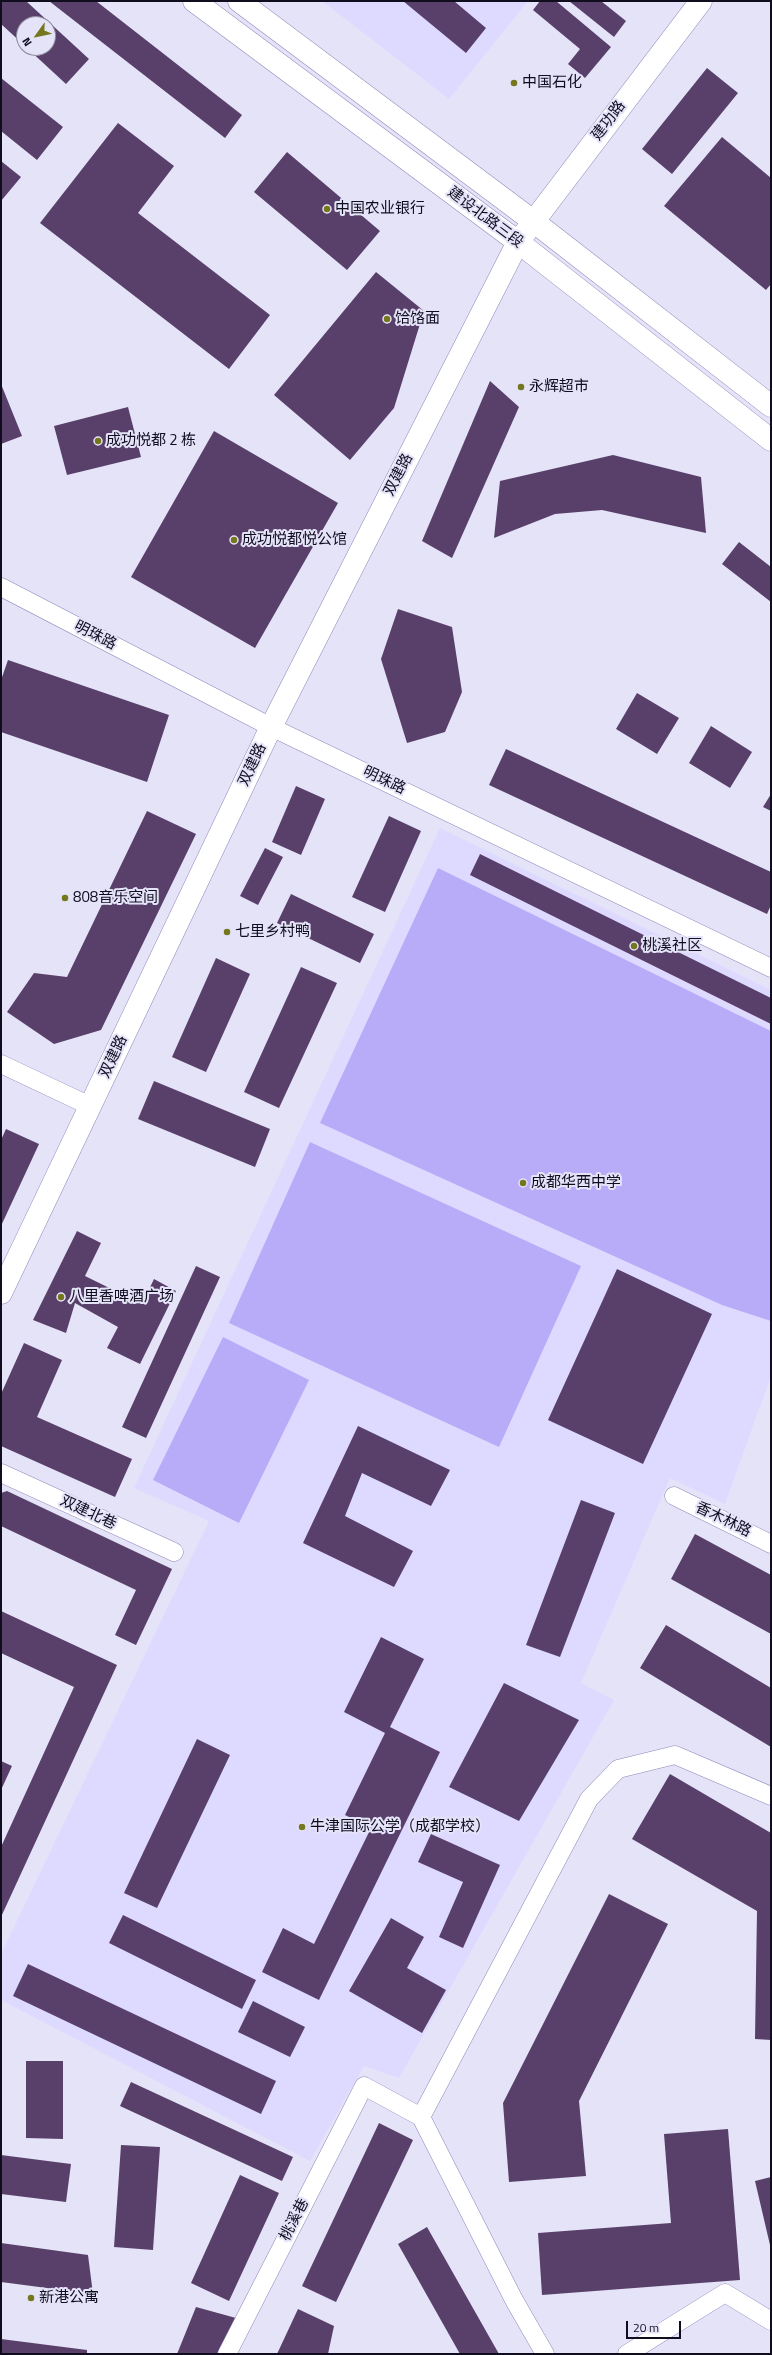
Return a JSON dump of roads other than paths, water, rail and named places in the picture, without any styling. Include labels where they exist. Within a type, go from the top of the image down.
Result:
[{"type":"street","name":"建设北路三段","points":[[194,1],[518,242],[771,440]]},
{"type":"street","name":"建设北路三段","points":[[239,1],[533,221],[771,406]]},
{"type":"street","name":"建功路","points":[[518,242],[700,1]]},
{"type":"street","name":"双建路","points":[[1,1293],[271,727],[518,242]]},
{"type":"street","name":"明珠路","points":[[1,587],[271,727],[771,968]]},
{"type":"street","points":[[1,1064],[90,1106]]},
{"type":"street","name":"双建北巷","points":[[1,1473],[174,1552]]},
{"type":"street","name":"香木林路","points":[[674,1496],[771,1544]]},
{"type":"street","points":[[545,2354],[514,2300],[422,2117],[589,1799],[618,1769],[675,1755],[771,1796]]},
{"type":"street","name":"桃溪巷","points":[[227,2354],[364,2086],[422,2117]]},
{"type":"street","points":[[627,2354],[725,2293],[771,2321]]},
{"type":"place","name":"中国石化","points":[[514,83]]},
{"type":"place","name":"中国农业银行","points":[[327,209]]},
{"type":"place","name":"饸饹面","points":[[387,319]]},
{"type":"place","name":"永辉超市","points":[[521,387]]},
{"type":"place","name":"成功悦都 2 栋","points":[[98,441]]},
{"type":"place","name":"成功悦都悦公馆","points":[[234,540]]},
{"type":"place","name":"808音乐空间","points":[[65,898]]},
{"type":"place","name":"七里乡村鸭","points":[[227,932]]},
{"type":"place","name":"桃溪社区","points":[[634,946]]},
{"type":"place","name":"成都华西中学","points":[[523,1183]]},
{"type":"place","name":"八里香啤酒广场","points":[[61,1297]]},
{"type":"place","name":"牛津国际公学（成都学校）","points":[[302,1827]]},
{"type":"place","name":"新港公寓","points":[[31,2298]]}]
